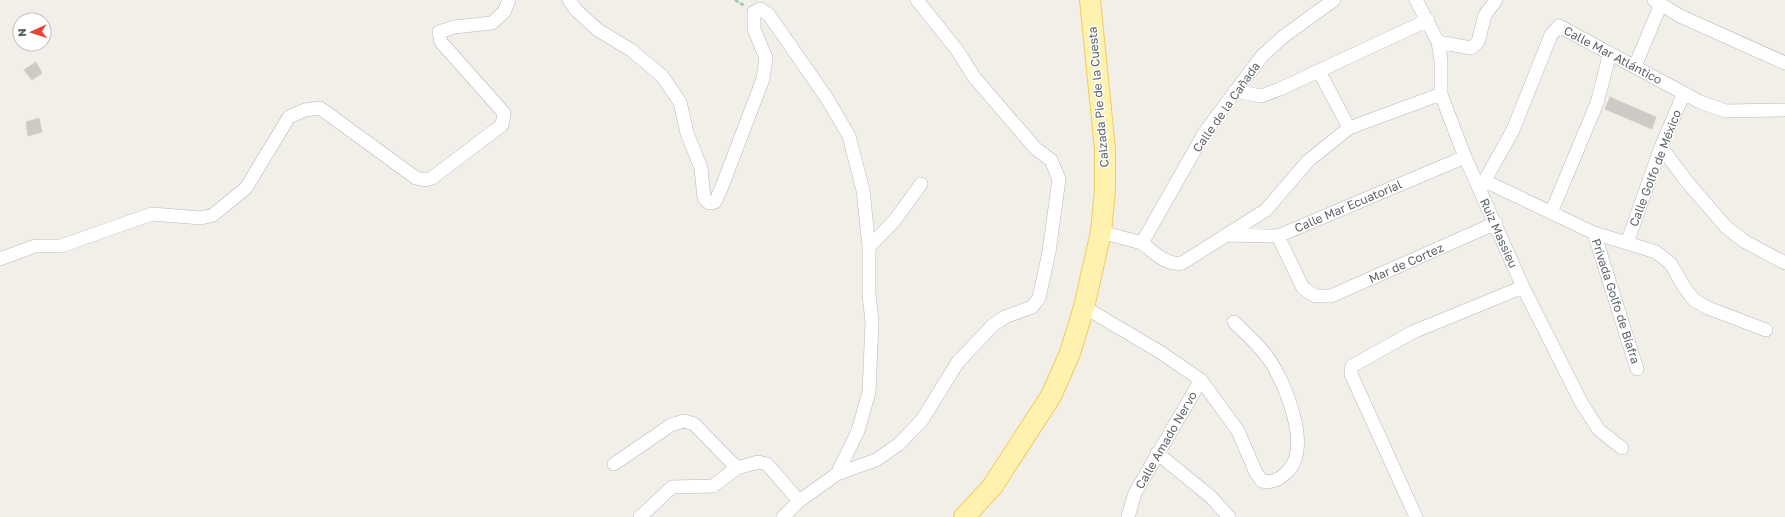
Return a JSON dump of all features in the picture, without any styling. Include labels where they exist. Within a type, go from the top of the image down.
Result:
[{"type":"main road","name":"Calzada Pie de la Cuesta","points":[[964,517],[992,487],[1051,396],[1070,353],[1084,307],[1101,232],[1105,190],[1105,149],[1090,0]]},
{"type":"street","points":[[0,258],[35,246],[61,246],[152,214],[201,218],[213,215],[246,188],[289,117],[305,110],[320,108],[416,178],[425,180],[432,178],[502,125],[504,113],[441,42],[439,32],[454,27],[492,23],[504,12],[509,0]]},
{"type":"street","points":[[569,0],[576,10],[598,30],[632,50],[662,76],[680,102],[687,133],[701,168],[704,198],[709,203],[715,202],[721,189],[763,79],[766,58],[754,29],[754,12],[760,9],[769,15],[826,97],[849,136],[863,190],[869,247],[869,294],[872,322],[869,392],[858,431],[837,474]]},
{"type":"street","points":[[783,517],[799,500],[837,474],[876,460],[899,444],[922,420],[958,362],[992,325],[1005,317],[1032,307],[1039,298],[1049,252],[1060,179],[1056,167],[1052,160],[1036,149],[974,78],[957,50],[918,0]]},
{"type":"street","name":"Calle de la Cañada","points":[[1142,243],[1205,132],[1234,91],[1262,56],[1284,36],[1334,0]]},
{"type":"street","name":"Ruiz Massieu","points":[[1416,0],[1428,20],[1438,42],[1441,60],[1441,94],[1465,157],[1482,185],[1496,224],[1523,287],[1582,404],[1599,430],[1622,448]]},
{"type":"street","points":[[1438,42],[1471,48],[1478,42],[1485,15],[1496,0]]},
{"type":"street","points":[[1635,66],[1658,2],[1680,16],[1785,62]]},
{"type":"street","points":[[1234,91],[1261,96],[1280,89],[1428,20]]},
{"type":"street","name":"Calle Mar Atlántico","points":[[1482,185],[1513,130],[1551,35],[1559,26],[1700,102],[1726,111],[1785,110]]},
{"type":"street","points":[[1551,213],[1596,103],[1610,53]]},
{"type":"street","points":[[1319,71],[1349,128]]},
{"type":"street","name":"Calle Golfo de México","points":[[1627,243],[1662,147],[1684,93]]},
{"type":"street","points":[[1101,232],[1142,243],[1166,262],[1174,264],[1182,263],[1266,210],[1308,161],[1349,128],[1441,94]]},
{"type":"street","points":[[1662,147],[1688,183],[1726,227],[1744,241],[1785,263]]},
{"type":"street","name":"Calle Mar Ecuatorial","points":[[1227,235],[1278,236],[1465,157]]},
{"type":"street","points":[[869,247],[895,220],[921,184]]},
{"type":"street","points":[[1482,185],[1551,213],[1594,233],[1656,252],[1671,264],[1684,287],[1694,300],[1708,308],[1766,330]]},
{"type":"street","name":"Mar de Cortez","points":[[1278,236],[1303,288],[1314,296],[1331,296],[1496,224]]},
{"type":"street","name":"Privada Golfo de Biafra","points":[[1594,233],[1637,369]]},
{"type":"street","points":[[1416,517],[1351,374],[1352,366],[1413,332],[1523,287]]},
{"type":"street","name":"Calle Amado Nervo","points":[[1084,307],[1160,352],[1201,380],[1135,493],[1128,517]]},
{"type":"street","points":[[1201,380],[1238,431],[1256,474],[1262,481],[1272,482],[1284,475],[1292,466],[1297,452],[1297,436],[1288,393],[1269,358],[1234,322]]},
{"type":"street","points":[[614,464],[671,426],[684,421],[694,424],[737,468]]},
{"type":"street","points":[[1158,453],[1211,498],[1229,517]]},
{"type":"street","points":[[640,517],[672,487],[713,486],[737,468],[758,462],[767,464],[799,500]]},
{"type":"building","points":[[36,62],[42,73],[32,80],[24,70]]},
{"type":"building","points":[[1610,97],[1656,117],[1652,129],[1605,109]]},
{"type":"building","points":[[39,118],[42,132],[28,136],[26,122]]}]
